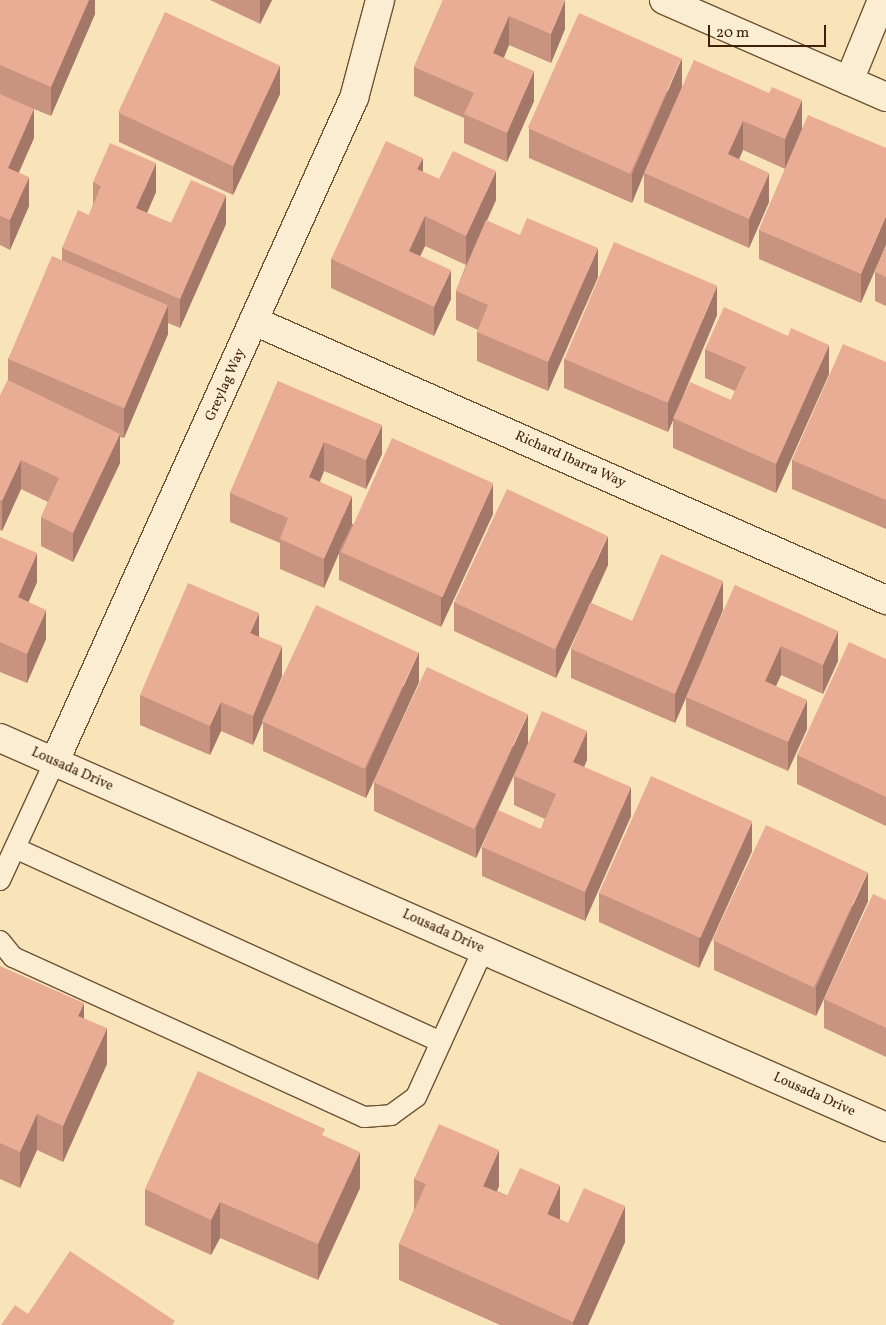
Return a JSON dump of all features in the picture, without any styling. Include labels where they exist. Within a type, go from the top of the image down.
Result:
[{"type":"street","name":"Greylag Way","points":[[54,763],[354,98],[380,0]]},
{"type":"street","points":[[664,0],[886,97]]},
{"type":"street","points":[[849,81],[882,0]]},
{"type":"street","name":"Richard Ibarra Way","points":[[254,321],[886,600]]},
{"type":"street","name":"Lousada Drive","points":[[0,738],[886,1127]]},
{"type":"lane","points":[[0,880],[54,763]]},
{"type":"lane","points":[[15,848],[441,1042]]},
{"type":"lane","points":[[0,941],[12,957],[364,1117],[391,1115],[416,1097],[483,950]]},
{"type":"building","points":[[0,0],[89,0],[51,87],[0,65]]},
{"type":"building","points":[[443,0],[565,0],[551,34],[509,16],[493,53],[534,71],[507,133],[464,114],[474,93],[414,67]]},
{"type":"building","points":[[165,12],[280,66],[233,166],[118,113]]},
{"type":"building","points":[[579,13],[681,59],[630,174],[528,128]]},
{"type":"building","points":[[694,60],[769,93],[772,87],[802,100],[785,139],[743,121],[728,154],[769,173],[749,219],[644,173]]},
{"type":"building","points":[[0,94],[34,109],[8,168],[29,177],[10,220],[0,216]]},
{"type":"building","points":[[808,115],[886,148],[886,216],[861,274],[759,230]]},
{"type":"building","points":[[386,141],[423,158],[417,169],[439,179],[453,151],[496,171],[466,236],[425,216],[409,251],[451,270],[434,307],[331,259]]},
{"type":"building","points":[[110,143],[156,163],[136,208],[171,223],[191,180],[226,195],[180,299],[62,248],[78,210],[89,215],[101,186],[93,182]]},
{"type":"building","points":[[527,218],[598,248],[548,362],[477,332],[488,305],[456,291],[486,220],[520,235]]},
{"type":"building","points":[[614,242],[717,286],[667,403],[564,359]]},
{"type":"building","points":[[886,246],[886,277],[875,272]]},
{"type":"building","points":[[52,256],[168,305],[124,408],[8,359]]},
{"type":"building","points":[[724,307],[788,336],[791,328],[829,345],[776,464],[673,418],[690,382],[731,400],[746,367],[705,349]]},
{"type":"building","points":[[843,344],[886,362],[886,500],[792,460]]},
{"type":"building","points":[[8,380],[120,434],[73,533],[41,517],[59,478],[21,460],[2,501],[0,500],[0,396]]},
{"type":"building","points":[[278,381],[382,425],[366,460],[324,442],[309,477],[352,496],[324,559],[280,539],[288,518],[230,493]]},
{"type":"building","points":[[392,438],[493,483],[443,597],[341,552]]},
{"type":"building","points":[[507,489],[608,536],[555,649],[454,602]]},
{"type":"building","points":[[0,537],[37,553],[18,597],[46,610],[27,654],[0,642]]},
{"type":"building","points":[[661,554],[723,581],[675,694],[571,649],[590,603],[632,621]]},
{"type":"building","points":[[188,583],[259,613],[250,633],[282,646],[253,716],[221,702],[210,726],[140,695]]},
{"type":"building","points":[[735,585],[838,631],[823,665],[781,646],[765,681],[807,700],[788,742],[686,697]]},
{"type":"building","points":[[316,605],[418,653],[364,769],[262,721]]},
{"type":"building","points":[[849,642],[886,659],[886,797],[797,755]]},
{"type":"building","points":[[427,667],[528,714],[474,829],[373,782]]},
{"type":"building","points":[[542,711],[587,731],[573,762],[631,787],[585,892],[482,847],[498,810],[541,829],[556,794],[514,776]]},
{"type":"building","points":[[651,776],[752,821],[700,938],[599,893]]},
{"type":"building","points":[[766,825],[868,872],[814,987],[712,940]]},
{"type":"building","points":[[873,894],[886,900],[886,1028],[824,999]]},
{"type":"building","points":[[0,966],[84,1003],[78,1016],[107,1028],[63,1126],[37,1114],[20,1152],[0,1143]]},
{"type":"building","points":[[198,1071],[325,1129],[322,1135],[360,1152],[318,1244],[220,1202],[211,1220],[145,1189]]},
{"type":"building","points":[[439,1124],[499,1150],[483,1186],[507,1196],[520,1168],[560,1185],[547,1214],[568,1223],[584,1188],[625,1206],[573,1322],[399,1244],[426,1184],[414,1179]]},
{"type":"building","points":[[70,1251],[175,1321],[172,1325],[1,1325],[15,1305],[28,1314]]}]
